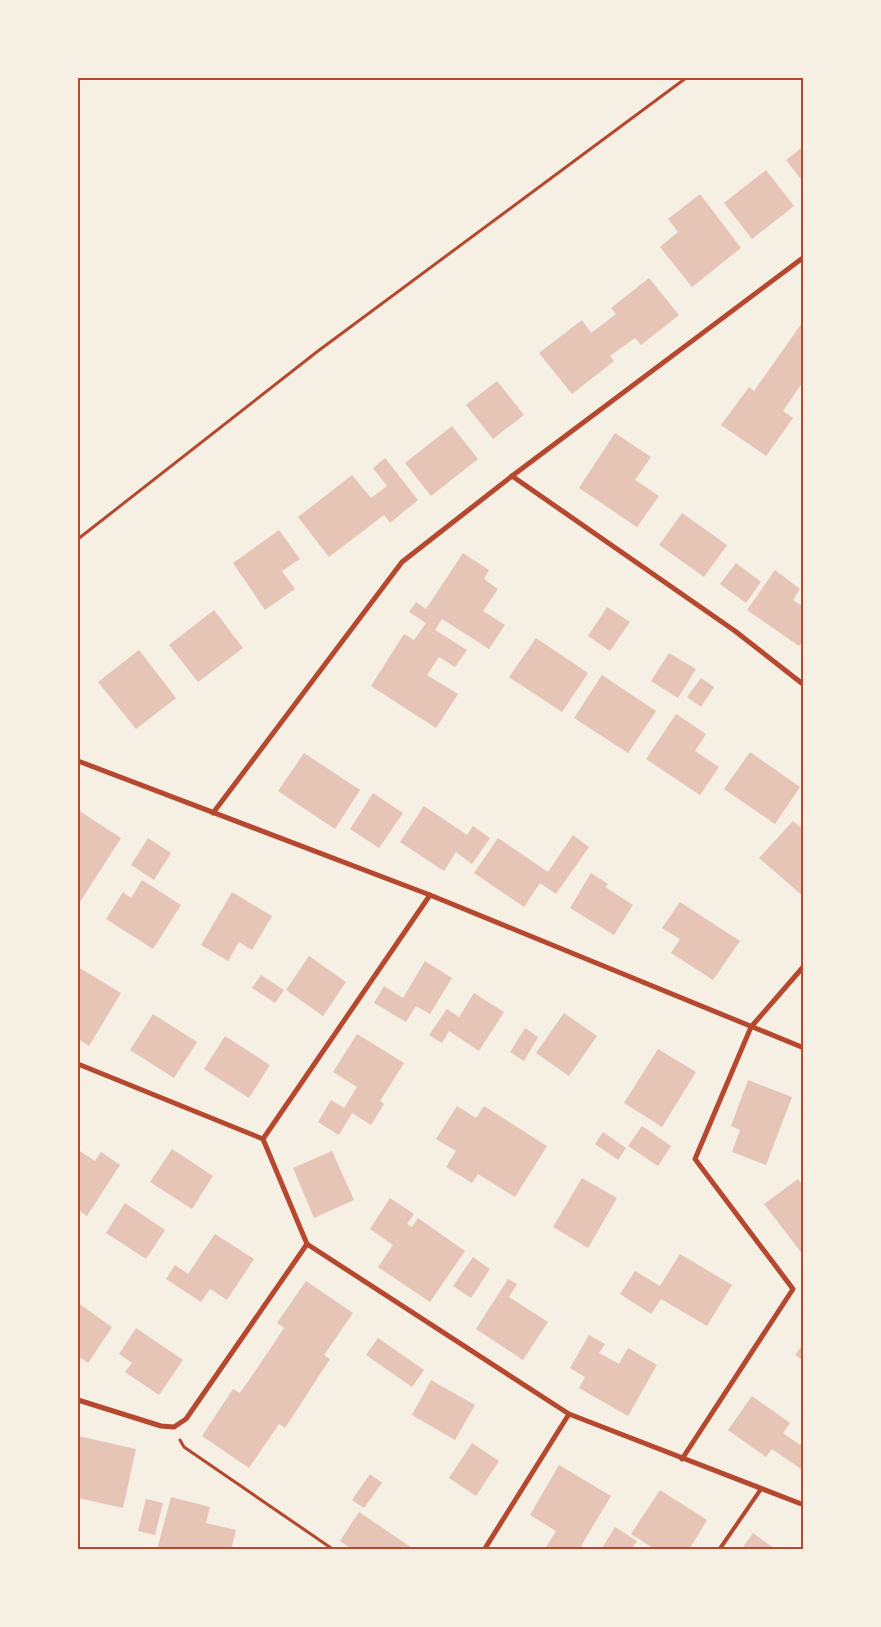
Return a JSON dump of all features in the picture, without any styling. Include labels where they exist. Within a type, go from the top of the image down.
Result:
[{"type":"street","points":[[213,813],[402,562],[512,476],[804,257]]},
{"type":"street","points":[[512,476],[735,631],[804,685]]},
{"type":"street","points":[[78,761],[430,895],[804,1048]]},
{"type":"street","points":[[263,1139],[430,895]]},
{"type":"street","points":[[682,1459],[793,1289],[695,1159],[751,1027],[804,966]]},
{"type":"street","points":[[78,1064],[263,1139],[307,1244],[569,1414],[804,1505]]},
{"type":"street","points":[[78,1400],[161,1426],[174,1427],[186,1419],[307,1244]]},
{"type":"street","points":[[484,1550],[569,1414]]},
{"type":"lane","points":[[719,1550],[760,1489]]},
{"type":"path","points":[[78,538],[318,351],[686,78]]},
{"type":"path","points":[[174,1427],[184,1447],[334,1550]]},
{"type":"building","points":[[804,146],[804,183],[786,160]]},
{"type":"building","points":[[766,170],[794,206],[752,239],[724,203]]},
{"type":"building","points":[[700,194],[741,248],[692,287],[660,247],[678,232],[668,219]]},
{"type":"building","points":[[649,278],[679,315],[641,345],[635,338],[610,356],[614,361],[572,394],[539,353],[582,320],[591,333],[616,314],[611,308]]},
{"type":"building","points":[[804,320],[804,384],[802,383],[783,411],[793,418],[766,456],[721,425],[749,387],[754,391]]},
{"type":"building","points":[[497,381],[524,415],[493,439],[466,405]]},
{"type":"building","points":[[452,426],[478,459],[431,496],[405,463]]},
{"type":"building","points":[[615,433],[651,457],[635,480],[659,496],[637,527],[579,488]]},
{"type":"building","points":[[385,458],[418,500],[390,523],[384,515],[329,557],[298,517],[352,475],[371,498],[387,486],[373,468]]},
{"type":"building","points":[[682,513],[727,545],[704,577],[659,545]]},
{"type":"building","points":[[279,530],[300,559],[282,571],[295,589],[265,610],[233,563]]},
{"type":"building","points":[[463,553],[489,570],[484,579],[498,589],[483,611],[505,625],[489,649],[442,619],[435,630],[467,650],[455,667],[439,657],[427,675],[458,694],[436,728],[371,686],[404,634],[414,640],[426,623],[409,612],[416,602],[426,609]]},
{"type":"building","points":[[736,563],[761,582],[746,603],[720,584]]},
{"type":"building","points":[[775,570],[800,589],[793,600],[804,607],[804,640],[799,646],[747,610]]},
{"type":"building","points":[[607,607],[630,622],[610,651],[588,636]]},
{"type":"building","points":[[214,610],[243,648],[198,682],[169,645]]},
{"type":"building","points":[[536,638],[588,673],[562,712],[509,677]]},
{"type":"building","points":[[139,650],[176,698],[136,729],[98,682]]},
{"type":"building","points":[[669,653],[696,669],[678,698],[651,681]]},
{"type":"building","points":[[602,675],[656,711],[628,753],[574,718]]},
{"type":"building","points":[[701,678],[714,687],[701,707],[687,697]]},
{"type":"building","points":[[676,714],[706,734],[695,751],[719,767],[700,795],[646,759]]},
{"type":"building","points":[[750,752],[800,787],[775,824],[724,789]]},
{"type":"building","points":[[304,753],[360,790],[335,829],[278,791]]},
{"type":"building","points":[[373,793],[403,813],[379,848],[350,829]]},
{"type":"building","points":[[424,806],[467,835],[473,826],[490,838],[472,864],[456,852],[444,871],[400,842]]},
{"type":"building","points":[[78,810],[121,838],[78,905]]},
{"type":"building","points":[[793,821],[804,830],[804,897],[759,858]]},
{"type":"building","points":[[573,835],[589,847],[556,894],[540,883],[524,907],[474,873],[498,838],[548,872]]},
{"type":"building","points":[[148,838],[171,853],[154,880],[131,865]]},
{"type":"building","points":[[591,873],[608,884],[605,887],[633,905],[614,935],[570,908]]},
{"type":"building","points":[[142,880],[181,905],[153,949],[106,919],[123,892],[131,898]]},
{"type":"building","points":[[232,892],[272,916],[252,950],[239,942],[228,961],[201,945]]},
{"type":"building","points":[[680,902],[740,941],[713,980],[671,953],[680,939],[662,928]]},
{"type":"building","points":[[309,956],[346,982],[323,1016],[286,990]]},
{"type":"building","points":[[425,961],[452,978],[430,1014],[416,1006],[406,1022],[374,1003],[384,986],[403,998]]},
{"type":"building","points":[[78,967],[121,993],[89,1046],[78,1039]]},
{"type":"building","points":[[261,975],[284,990],[275,1003],[252,988]]},
{"type":"building","points":[[474,993],[504,1012],[479,1051],[449,1031],[442,1043],[429,1035],[447,1009],[459,1017]]},
{"type":"building","points":[[564,1013],[597,1036],[569,1076],[536,1053]]},
{"type":"building","points":[[153,1014],[197,1042],[174,1078],[130,1050]]},
{"type":"building","points":[[525,1028],[538,1037],[524,1061],[510,1052]]},
{"type":"building","points":[[357,1034],[404,1063],[380,1101],[384,1104],[371,1125],[352,1113],[339,1135],[318,1122],[331,1100],[344,1108],[357,1087],[333,1072]]},
{"type":"building","points":[[225,1036],[270,1065],[249,1098],[204,1069]]},
{"type":"building","points":[[658,1049],[696,1072],[662,1127],[624,1103]]},
{"type":"building","points":[[748,1080],[792,1097],[766,1165],[732,1152],[740,1130],[731,1126]]},
{"type":"building","points":[[457,1106],[476,1118],[484,1106],[547,1146],[515,1197],[478,1174],[472,1183],[446,1167],[456,1151],[436,1139]]},
{"type":"building","points":[[642,1126],[671,1146],[658,1166],[628,1146]]},
{"type":"building","points":[[603,1132],[626,1148],[618,1160],[595,1144]]},
{"type":"building","points":[[172,1149],[213,1176],[192,1209],[150,1182]]},
{"type":"building","points":[[78,1150],[95,1161],[101,1152],[120,1165],[87,1216],[78,1210]]},
{"type":"building","points":[[332,1151],[354,1200],[314,1218],[293,1168]]},
{"type":"building","points":[[582,1178],[617,1198],[588,1248],[553,1227]]},
{"type":"building","points":[[798,1179],[804,1187],[804,1256],[764,1204]]},
{"type":"building","points":[[390,1198],[414,1214],[407,1224],[412,1227],[418,1218],[465,1251],[430,1302],[378,1267],[393,1245],[370,1229]]},
{"type":"building","points":[[125,1203],[165,1230],[146,1259],[106,1233]]},
{"type":"building","points":[[215,1234],[254,1259],[227,1300],[210,1289],[201,1302],[166,1279],[175,1265],[188,1274]]},
{"type":"building","points":[[680,1254],[732,1285],[707,1326],[661,1299],[651,1314],[620,1294],[635,1271],[660,1286]]},
{"type":"building","points":[[473,1257],[490,1269],[471,1298],[453,1286]]},
{"type":"building","points":[[508,1279],[517,1284],[509,1297],[548,1322],[523,1360],[476,1329]]},
{"type":"building","points":[[306,1281],[353,1313],[324,1355],[330,1359],[285,1428],[279,1424],[249,1468],[202,1436],[233,1389],[240,1393],[260,1364],[284,1328],[277,1323]]},
{"type":"building","points":[[78,1303],[112,1327],[88,1363],[78,1356]]},
{"type":"building","points":[[136,1328],[183,1360],[159,1395],[125,1372],[132,1363],[119,1354]]},
{"type":"building","points":[[589,1335],[605,1344],[599,1353],[619,1364],[628,1348],[657,1365],[628,1416],[579,1388],[585,1377],[570,1368]]},
{"type":"building","points":[[378,1338],[424,1370],[412,1387],[366,1355]]},
{"type":"building","points":[[804,1343],[804,1361],[795,1355]]},
{"type":"building","points":[[431,1380],[475,1405],[455,1440],[412,1415]]},
{"type":"building","points":[[752,1396],[790,1423],[783,1433],[800,1445],[804,1440],[804,1471],[772,1449],[766,1457],[728,1430]]},
{"type":"building","points":[[78,1436],[136,1449],[123,1508],[78,1498]]},
{"type":"building","points":[[472,1443],[499,1461],[476,1496],[449,1478]]},
{"type":"building","points":[[559,1465],[611,1496],[581,1546],[587,1550],[551,1550],[546,1547],[556,1531],[530,1515]]},
{"type":"building","points":[[370,1474],[382,1483],[364,1508],[352,1500]]},
{"type":"building","points":[[660,1490],[707,1520],[689,1550],[656,1550],[631,1534]]},
{"type":"building","points":[[171,1497],[210,1507],[206,1523],[236,1530],[231,1550],[157,1550]]},
{"type":"building","points":[[146,1499],[163,1503],[155,1535],[138,1531]]},
{"type":"building","points":[[359,1512],[415,1550],[353,1550],[340,1541]]},
{"type":"building","points":[[615,1527],[637,1541],[631,1550],[601,1550]]},
{"type":"building","points":[[753,1533],[776,1550],[741,1550]]}]
